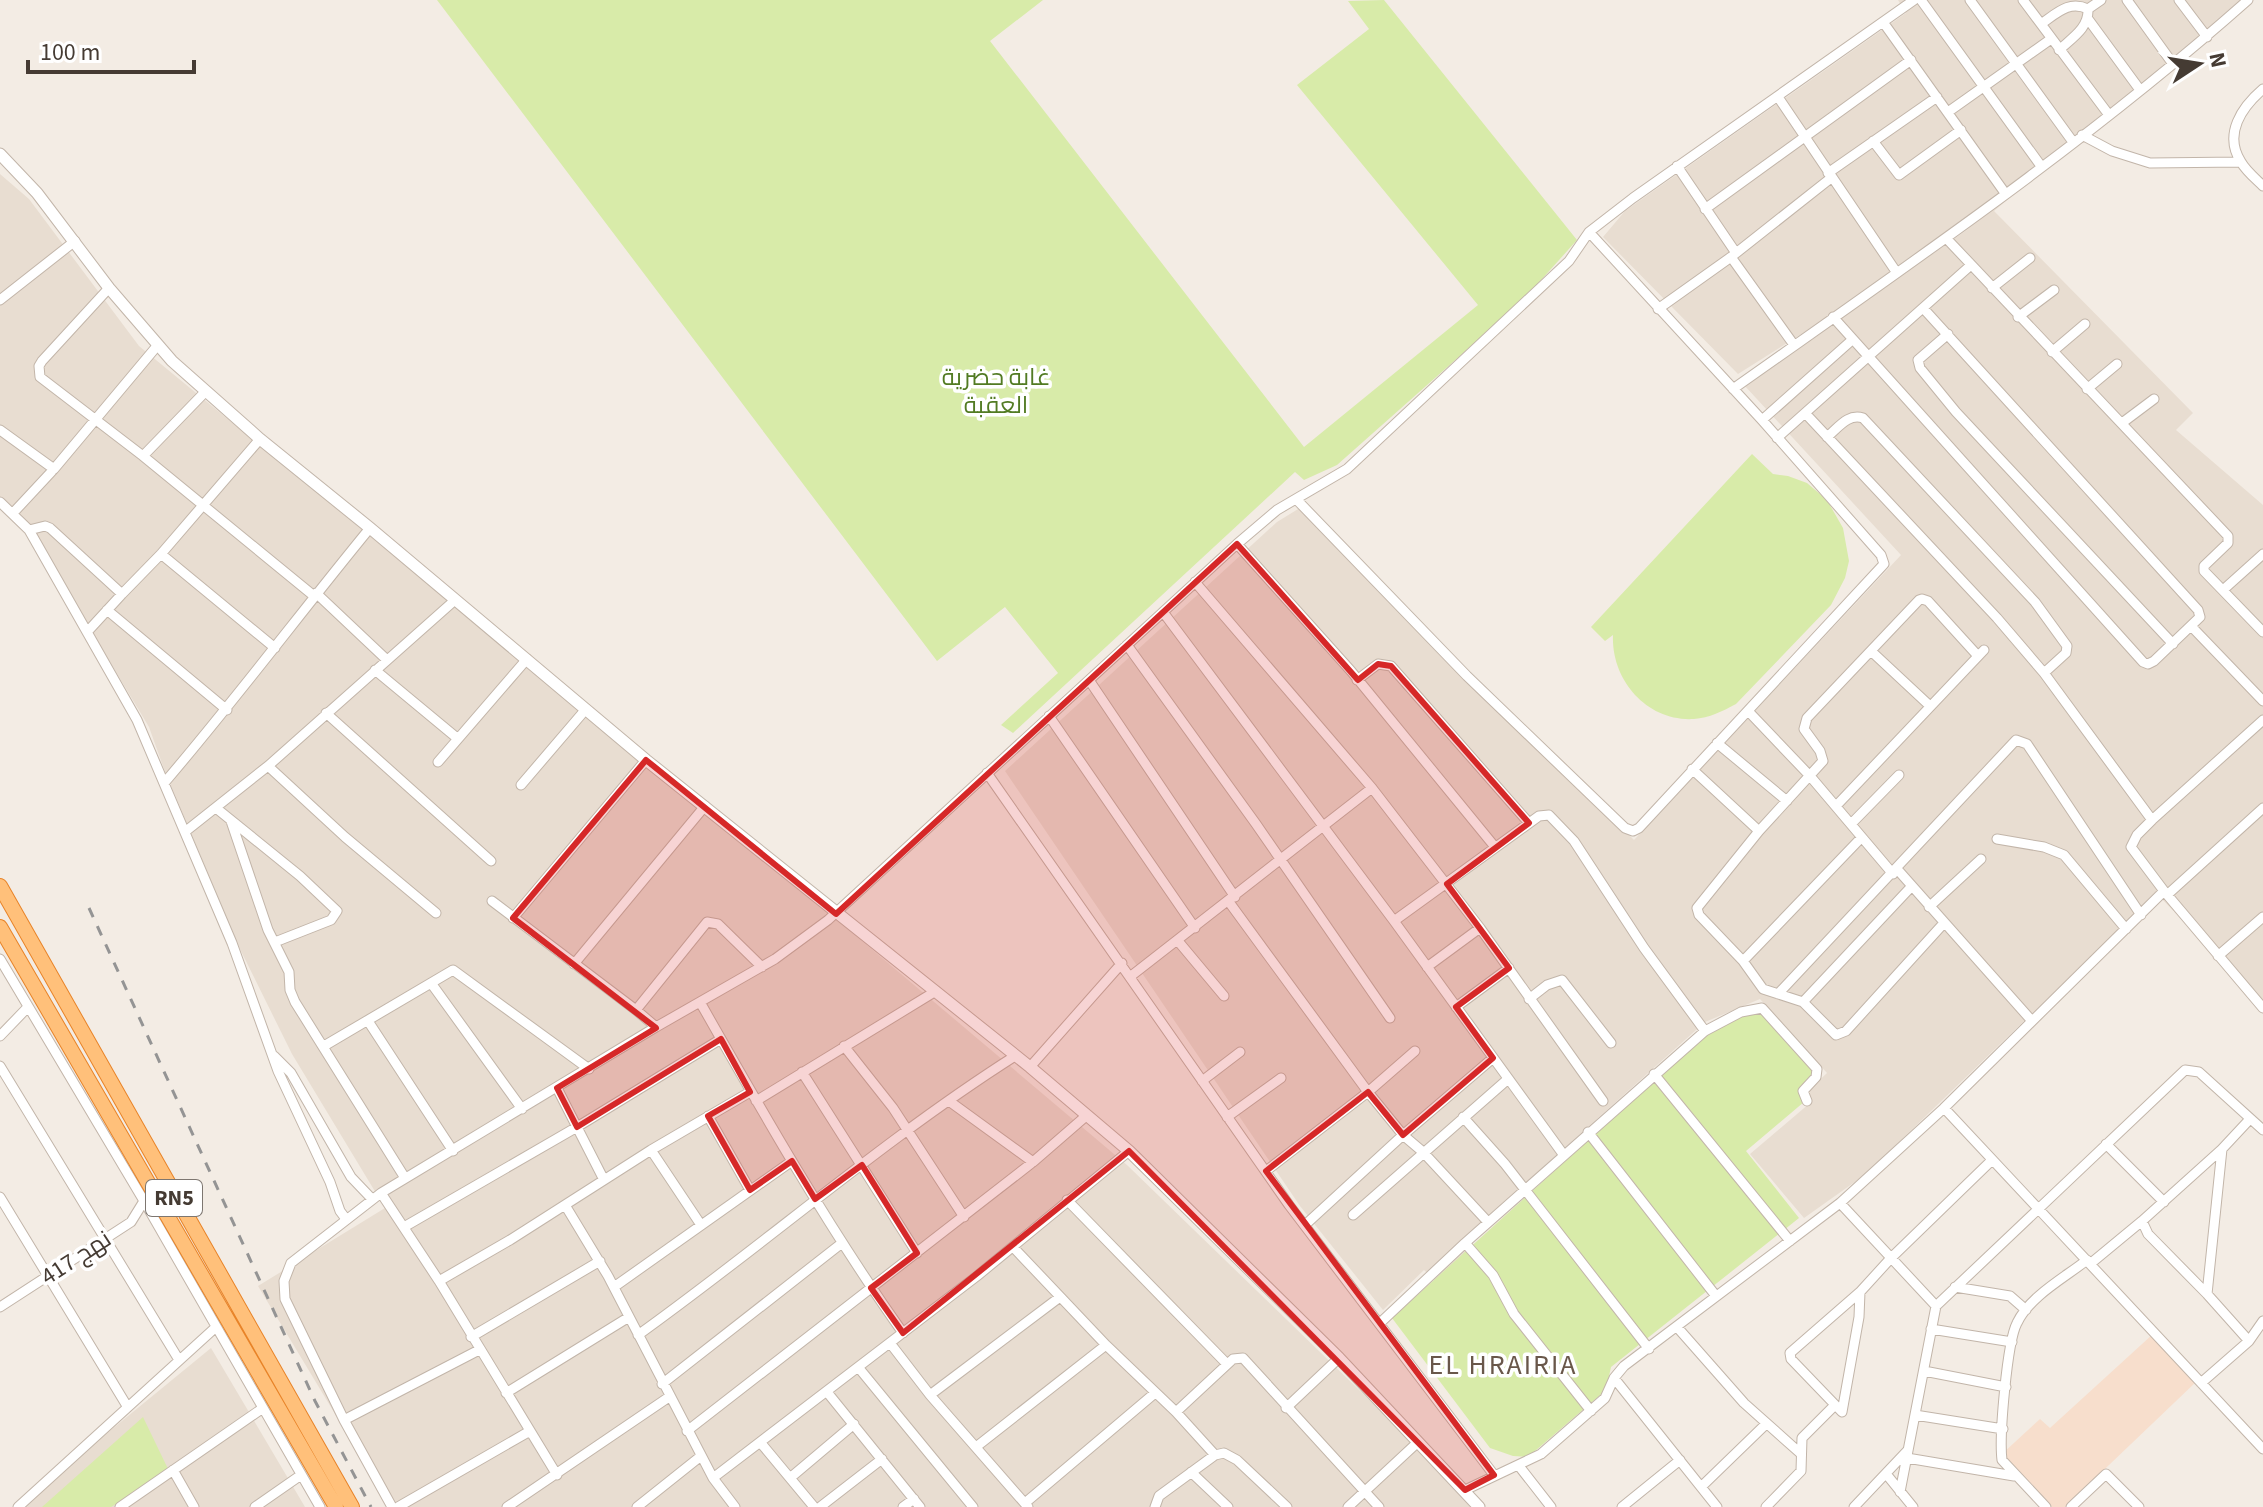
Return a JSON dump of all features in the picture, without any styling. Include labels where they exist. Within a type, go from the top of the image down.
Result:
[{"type":"highway","name":"RN5","points":[[0,886],[352,1507]]},
{"type":"highway","name":"RN5","points":[[0,927],[336,1507]]},
{"type":"street","points":[[392,1507],[344,1420],[285,1299],[286,1272],[291,1263],[376,1196],[656,1027],[762,967],[836,914],[1268,517],[1347,469],[1569,261],[1589,232],[1677,166],[1914,0]]},
{"type":"street","points":[[1921,0],[2041,166]]},
{"type":"street","points":[[1970,0],[2073,142]]},
{"type":"street","points":[[2023,0],[2109,115]]},
{"type":"street","points":[[2059,50],[2084,27],[2088,14],[2101,0]]},
{"type":"street","points":[[2127,0],[2173,64]]},
{"type":"street","points":[[2179,0],[2207,37]]},
{"type":"street","points":[[1733,389],[1946,238],[2109,115],[2248,0]]},
{"type":"street","points":[[2041,24],[2076,2],[2088,14],[2140,90]]},
{"type":"street","points":[[1883,22],[2005,193]]},
{"type":"street","points":[[1948,112],[2051,39]]},
{"type":"street","points":[[1705,209],[1911,60]]},
{"type":"street","points":[[2263,89],[2238,116],[2234,145],[2240,162],[2263,186]]},
{"type":"street","points":[[1778,97],[1897,273]]},
{"type":"street","points":[[1658,309],[1734,255],[1873,141],[1937,97]]},
{"type":"street","points":[[1873,141],[1899,175],[1961,130]]},
{"type":"street","points":[[2082,135],[2112,151],[2150,163],[2240,162]]},
{"type":"street","points":[[0,154],[37,193],[157,346],[206,391],[646,760],[1030,1067],[1129,1151],[1339,1358],[1479,1507]]},
{"type":"street","points":[[1677,166],[1794,345]]},
{"type":"street","points":[[1296,499],[1467,676],[1625,828],[1633,831],[1639,828],[1884,564],[1881,555],[1762,420],[1589,232]]},
{"type":"street","points":[[1946,238],[2228,536],[2228,543],[2204,570],[2263,632]]},
{"type":"street","points":[[0,299],[75,241]]},
{"type":"street","points":[[1992,288],[2030,258]]},
{"type":"street","points":[[1777,438],[1971,265]]},
{"type":"street","points":[[109,288],[39,366],[40,377],[315,595],[387,660]]},
{"type":"street","points":[[2018,317],[2054,290]]},
{"type":"street","points":[[1833,317],[2143,662],[2148,664],[2154,661],[2200,617],[2198,610],[1923,308]]},
{"type":"street","points":[[2052,352],[2085,324]]},
{"type":"street","points":[[1948,334],[1918,360],[1920,368],[1956,412],[2173,644]]},
{"type":"street","points":[[1762,420],[1852,340]]},
{"type":"street","points":[[13,513],[157,346]]},
{"type":"street","points":[[2087,389],[2117,364]]},
{"type":"street","points":[[143,456],[206,391]]},
{"type":"street","points":[[2122,423],[2154,399]]},
{"type":"street","points":[[1805,413],[1997,618],[2044,673],[2152,820]]},
{"type":"street","points":[[1827,437],[1849,418],[1863,418],[2035,602],[2067,646],[2066,653],[2044,673]]},
{"type":"street","points":[[0,430],[54,469]]},
{"type":"street","points":[[88,631],[161,554],[260,439]]},
{"type":"street","points":[[0,502],[29,530],[127,700],[232,943],[278,1071],[346,1219]]},
{"type":"street","points":[[29,530],[45,526],[50,528],[122,594]]},
{"type":"street","points":[[165,782],[227,710],[370,528]]},
{"type":"street","points":[[1237,544],[1357,680],[1495,847]]},
{"type":"street","points":[[161,554],[275,648]]},
{"type":"street","points":[[2223,590],[2263,554]]},
{"type":"street","points":[[1195,582],[1372,788],[1480,928],[1603,1101]]},
{"type":"street","points":[[1836,806],[1981,653],[1928,601],[1922,599],[1805,722],[1804,729],[1823,758],[1697,908],[1699,915],[1743,961],[1763,989],[1803,1002],[1836,1035],[1842,1033],[1944,923]]},
{"type":"street","points":[[186,831],[268,766],[455,600]]},
{"type":"street","points":[[107,610],[227,710]]},
{"type":"street","points":[[1163,612],[1563,1154]]},
{"type":"street","points":[[2191,626],[2263,701]]},
{"type":"street","points":[[1127,645],[1390,1018]]},
{"type":"street","points":[[1871,651],[1930,706]]},
{"type":"street","points":[[438,762],[527,659]]},
{"type":"street","points":[[1357,680],[1378,664],[1391,666],[1529,823]]},
{"type":"street","points":[[375,670],[457,738]]},
{"type":"street","points":[[1089,680],[1232,899],[1368,1092],[1403,1135],[1423,1152],[1487,1221]]},
{"type":"street","points":[[521,785],[586,709]]},
{"type":"street","points":[[1749,712],[1810,776],[1861,838],[1911,887],[2032,1021]]},
{"type":"street","points":[[326,713],[491,861]]},
{"type":"street","points":[[1049,716],[1195,928]]},
{"type":"street","points":[[2263,720],[2152,820],[2137,835],[2131,847],[2263,1008]]},
{"type":"street","points":[[1778,994],[1895,872],[2012,742],[2020,740],[2027,744],[2141,915]]},
{"type":"street","points":[[1717,743],[1787,801]]},
{"type":"street","points":[[513,918],[646,760]]},
{"type":"street","points":[[268,766],[345,837],[436,913]]},
{"type":"street","points":[[1692,769],[1759,831]]},
{"type":"street","points":[[987,773],[1227,1117],[1494,1475]]},
{"type":"street","points":[[1851,824],[1899,775]]},
{"type":"street","points":[[1131,976],[1372,788]]},
{"type":"street","points":[[574,964],[705,806]]},
{"type":"street","points":[[216,808],[300,876],[337,911],[331,920],[275,942]]},
{"type":"street","points":[[1465,1490],[1541,1454],[1608,1394],[1614,1378],[1624,1366],[1840,1203],[1944,1108],[2126,929],[2263,808]]},
{"type":"street","points":[[1394,921],[1529,823],[1544,814],[1549,815],[1574,841],[1644,948],[1705,1031]]},
{"type":"street","points":[[231,821],[268,930],[289,972],[290,990],[295,1002],[405,1178]]},
{"type":"street","points":[[1743,961],[1861,838]]},
{"type":"street","points":[[1997,839],[2044,847],[2064,855],[2126,929]]},
{"type":"street","points":[[1929,907],[1981,859]]},
{"type":"street","points":[[1803,1002],[1911,887]]},
{"type":"street","points":[[492,901],[656,1027]]},
{"type":"street","points":[[2218,956],[2263,917]]},
{"type":"street","points":[[636,1010],[707,922],[718,924],[762,967]]},
{"type":"street","points":[[1427,967],[1480,928]]},
{"type":"street","points":[[1178,941],[1224,996]]},
{"type":"street","points":[[0,959],[320,1507]]},
{"type":"street","points":[[1030,1067],[1122,963]]},
{"type":"street","points":[[1456,1007],[1509,968]]},
{"type":"street","points":[[324,1046],[448,971],[458,971],[589,1069]]},
{"type":"street","points":[[1529,999],[1547,985],[1562,980],[1611,1043]]},
{"type":"street","points":[[431,983],[522,1109]]},
{"type":"street","points":[[439,1281],[708,1116],[802,1072],[936,991]]},
{"type":"street","points":[[700,1002],[815,1199],[903,1333]]},
{"type":"street","points":[[0,1036],[28,1007]]},
{"type":"street","points":[[1380,1323],[1487,1221],[1654,1074],[1705,1031],[1741,1012],[1762,1008],[1817,1069],[1816,1077],[1803,1091],[1807,1101]]},
{"type":"street","points":[[368,1021],[453,1151]]},
{"type":"street","points":[[404,1227],[721,1039]]},
{"type":"street","points":[[844,1046],[908,1131],[964,1217]]},
{"type":"street","points":[[1266,1171],[1368,1092],[1415,1051]]},
{"type":"street","points":[[1202,1081],[1240,1052]]},
{"type":"street","points":[[274,1056],[291,1073],[351,1177],[376,1196],[404,1227],[557,1475]]},
{"type":"street","points":[[638,1335],[815,1199],[1015,1056]]},
{"type":"street","points":[[1305,1225],[1493,1058]]},
{"type":"street","points":[[0,1066],[179,1360]]},
{"type":"street","points":[[1900,1492],[1936,1306],[1955,1287],[2185,1070],[2199,1072],[2263,1130]]},
{"type":"street","points":[[802,1072],[917,1253]]},
{"type":"street","points":[[1654,1074],[1790,1241]]},
{"type":"street","points":[[1227,1117],[1281,1078]]},
{"type":"street","points":[[1353,1215],[1508,1079]]},
{"type":"street","points":[[557,1088],[604,1180]]},
{"type":"street","points":[[949,1101],[1033,1162]]},
{"type":"street","points":[[1944,1108],[2263,1449]]},
{"type":"street","points":[[708,1116],[750,1190]]},
{"type":"street","points":[[687,1431],[964,1217],[1086,1116]]},
{"type":"street","points":[[1463,1117],[1525,1190],[1649,1349]]},
{"type":"street","points":[[2046,1507],[2002,1460],[2006,1387],[2017,1323],[2026,1310],[2164,1202],[2250,1119]]},
{"type":"street","points":[[1588,1132],[1716,1296]]},
{"type":"street","points":[[2106,1144],[2164,1202]]},
{"type":"street","points":[[2207,1294],[2222,1149]]},
{"type":"street","points":[[651,1150],[701,1225]]},
{"type":"street","points":[[713,1478],[1013,1247],[1129,1151]]},
{"type":"street","points":[[614,1287],[792,1161]]},
{"type":"street","points":[[1860,1292],[1859,1317],[1842,1412],[1791,1359],[1790,1353],[1860,1292],[1991,1161]]},
{"type":"street","points":[[0,1197],[127,1406]]},
{"type":"street","points":[[1067,1200],[1227,1364]]},
{"type":"street","name":"نهج 417","points":[[0,1307],[133,1220],[144,1201]]},
{"type":"street","points":[[1840,1203],[1936,1306]]},
{"type":"street","points":[[565,1205],[600,1261],[713,1478],[735,1507]]},
{"type":"street","points":[[2142,1221],[2148,1234],[2249,1341]]},
{"type":"street","points":[[662,1384],[842,1243]]},
{"type":"street","points":[[1465,1243],[1493,1275],[1514,1314],[1591,1411]]},
{"type":"street","points":[[1013,1247],[1215,1455]]},
{"type":"street","points":[[471,1337],[600,1261]]},
{"type":"street","points":[[1955,1287],[2010,1296],[2026,1310]]},
{"type":"street","points":[[930,1395],[1060,1297]]},
{"type":"street","points":[[506,1393],[629,1317]]},
{"type":"street","points":[[2201,1383],[2249,1341],[2263,1321]]},
{"type":"street","points":[[18,1507],[216,1327]]},
{"type":"street","points":[[1677,1327],[1766,1424],[1800,1453]]},
{"type":"street","points":[[1931,1329],[2012,1342]]},
{"type":"street","points":[[890,1343],[930,1395],[1027,1505],[1155,1393]]},
{"type":"street","points":[[976,1447],[1106,1345]]},
{"type":"street","points":[[344,1420],[479,1350]]},
{"type":"street","points":[[1176,1412],[1227,1364],[1238,1357],[1247,1361],[1286,1408],[1379,1507]]},
{"type":"street","points":[[1286,1408],[1339,1358]]},
{"type":"street","points":[[858,1367],[973,1507]]},
{"type":"street","points":[[1924,1371],[2006,1387]]},
{"type":"street","points":[[1614,1378],[1717,1507]]},
{"type":"street","points":[[827,1392],[917,1503],[903,1507]]},
{"type":"street","points":[[507,1507],[669,1397]]},
{"type":"street","points":[[1766,1507],[1801,1471],[1800,1453],[1804,1434],[1835,1405]]},
{"type":"street","points":[[120,1507],[263,1408]]},
{"type":"street","points":[[1915,1415],[2003,1429]]},
{"type":"street","points":[[790,1478],[854,1424]]},
{"type":"street","points":[[1701,1487],[1766,1424]]},
{"type":"street","points":[[398,1507],[530,1431]]},
{"type":"street","points":[[760,1442],[814,1507]]},
{"type":"street","points":[[1348,1507],[1418,1442]]},
{"type":"street","points":[[1155,1507],[1159,1496],[1215,1455],[1224,1453],[1232,1456],[1287,1507]]},
{"type":"street","points":[[1854,1507],[1908,1454]]},
{"type":"street","points":[[1908,1454],[2015,1476]]},
{"type":"street","points":[[637,1507],[701,1456]]},
{"type":"street","points":[[820,1507],[882,1459]]},
{"type":"street","points":[[1622,1507],[1680,1460]]},
{"type":"street","points":[[1519,1466],[1551,1507]]},
{"type":"street","points":[[173,1470],[194,1507]]},
{"type":"street","points":[[1191,1472],[1228,1507]]},
{"type":"street","points":[[2071,1507],[2106,1474],[2139,1507]]},
{"type":"street","points":[[255,1507],[301,1475]]},
{"type":"street","points":[[1887,1475],[1913,1507]]},
{"type":"highlighted area","points":[[1237,544],[1358,680],[1378,664],[1391,666],[1529,823],[1447,884],[1509,968],[1456,1007],[1493,1058],[1403,1135],[1368,1092],[1266,1171],[1494,1475],[1465,1490],[1129,1151],[903,1333],[871,1288],[917,1253],[862,1165],[815,1199],[792,1161],[750,1190],[708,1116],[750,1092],[721,1039],[577,1127],[557,1088],[656,1028],[513,918],[646,760],[836,914]]},
{"type":"shaded area","points":[[1898,0],[2245,0],[1994,211],[2193,413],[2176,430],[2263,505],[2263,1003],[2156,893],[1866,1174],[1804,1218],[1750,1154],[1810,1103],[1806,1093],[1827,1073],[1760,999],[1705,1022],[1464,1238],[1495,1271],[1462,1307],[1424,1270],[1383,1310],[1300,1206],[1005,771],[1277,522],[1303,506],[1634,840],[1901,555],[1744,385],[1971,227],[1738,374],[1603,237],[1625,211],[1906,13]]},
{"type":"shaded area","points":[[0,174],[29,199],[139,346],[836,919],[1127,1165],[1419,1448],[1473,1507],[391,1507],[258,1286],[385,1208],[292,1054],[238,945],[149,727],[35,537],[0,503]]},
{"type":"shaded area","points":[[2153,1334],[2197,1381],[2065,1507],[2052,1507],[2002,1454],[2040,1419],[2050,1428]]},
{"type":"shaded area","points":[[211,1348],[305,1507],[17,1507]]},
{"type":"green space","name":"غابة حضرية العقبة","points":[[437,0],[1043,0],[990,41],[1304,447],[1478,305],[1297,85],[1369,29],[1348,1],[1384,0],[1577,240],[1524,299],[1337,465],[1304,480],[1295,472],[1013,733],[1001,725],[1058,673],[1005,607],[937,661]]},
{"type":"green space","points":[[1752,454],[1773,474],[1807,483],[1827,500],[1843,528],[1849,561],[1845,578],[1831,605],[1736,704],[1716,714],[1694,719],[1662,714],[1648,706],[1626,683],[1618,668],[1613,635],[1605,641],[1591,627]]},
{"type":"green space","points":[[1760,1008],[1816,1072],[1799,1090],[1804,1102],[1746,1151],[1799,1218],[1611,1367],[1606,1390],[1528,1457],[1513,1456],[1490,1448],[1392,1318],[1707,1033]]},
{"type":"green space","points":[[143,1417],[169,1471],[111,1507],[42,1507]]},
{"type":"railway","points":[[89,908],[315,1401],[371,1507]]},
{"type":"district","name":"EL HRAIRIA","points":[[1503,1365]]}]
